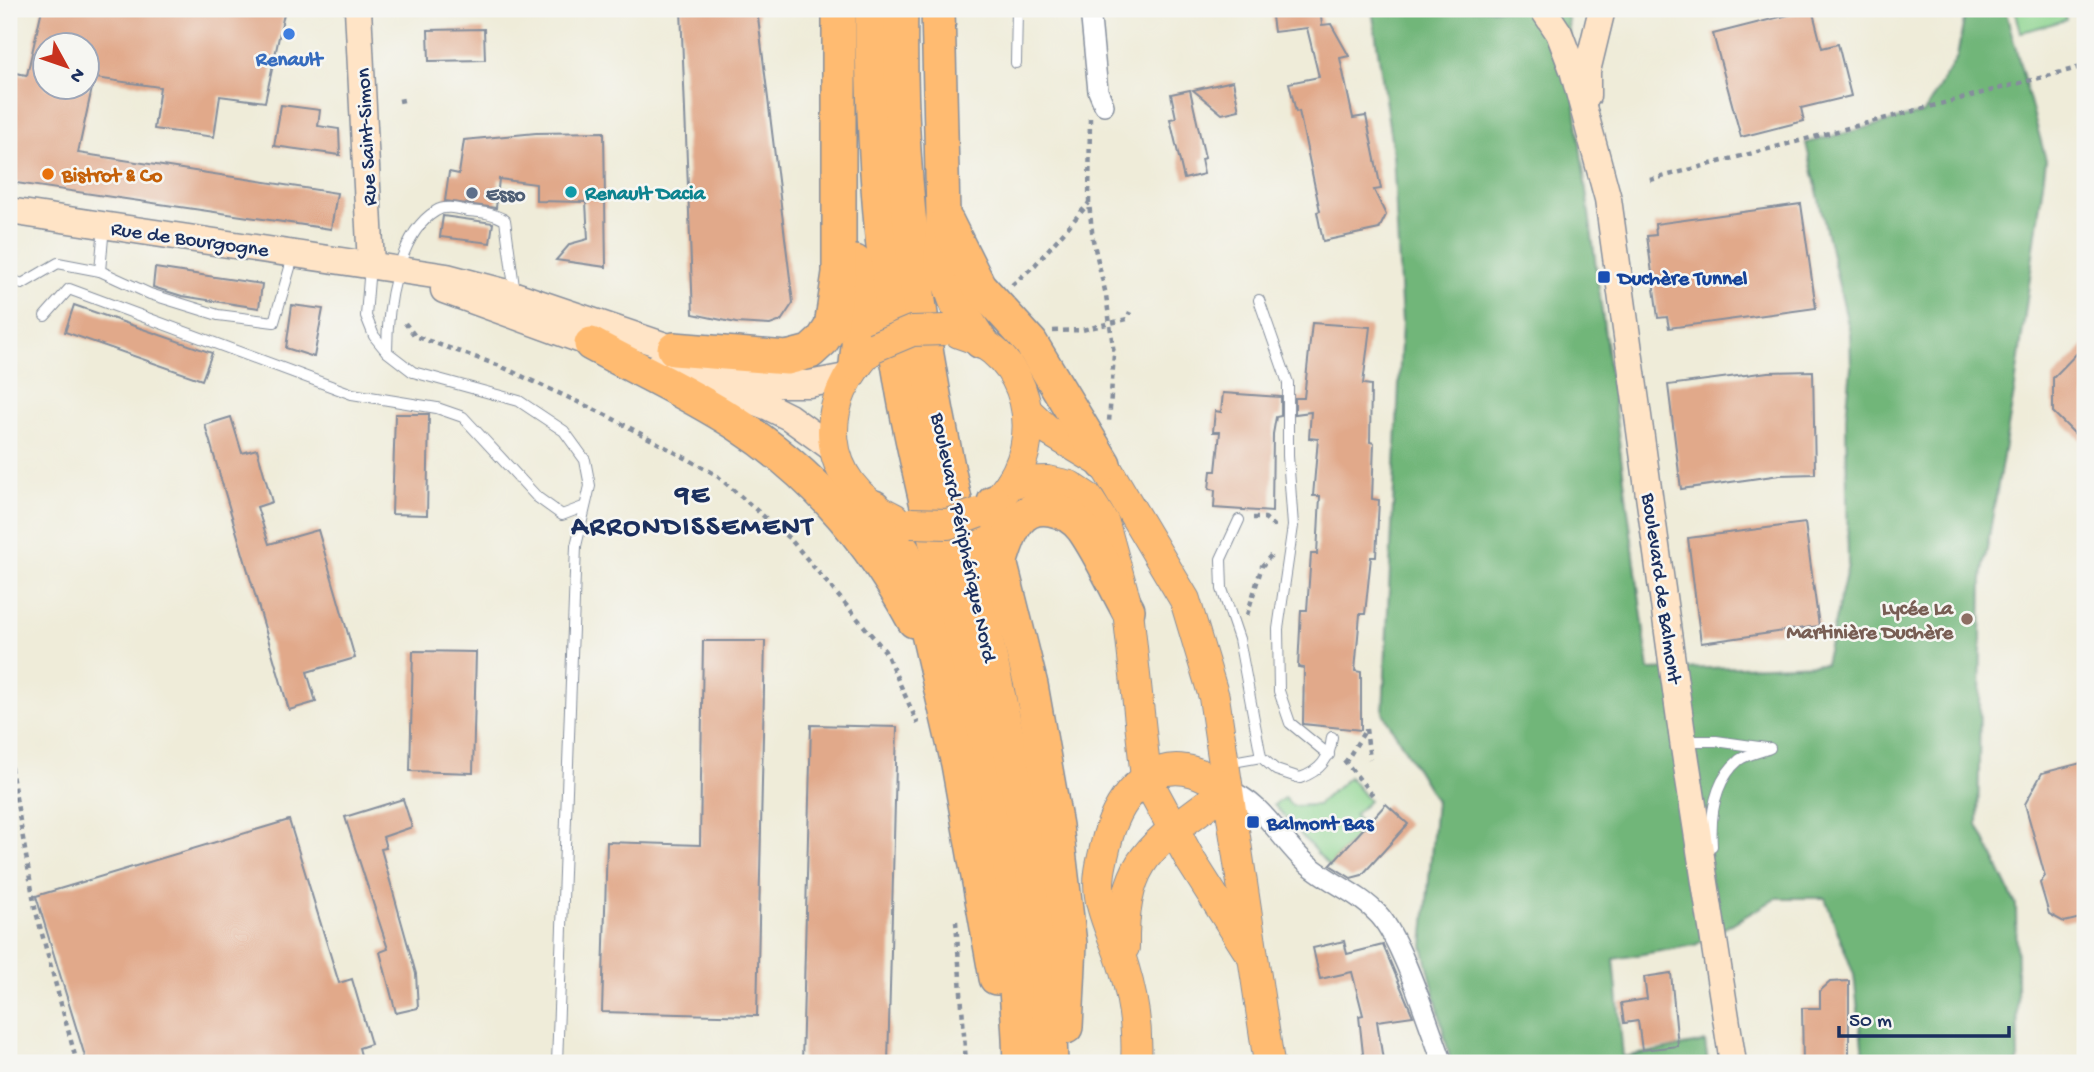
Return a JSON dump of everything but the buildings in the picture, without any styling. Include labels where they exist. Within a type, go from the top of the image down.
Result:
[{"type":"highway","points":[[674,349],[781,359],[803,355],[822,341],[834,318],[838,296],[842,124],[839,9]]},
{"type":"highway","name":"Boulevard Périphérique Nord","points":[[872,9],[876,181],[890,312],[921,480],[988,776],[1010,926],[1020,1063]]},
{"type":"highway","name":"Boulevard Périphérique Nord","points":[[901,9],[904,162],[916,286],[948,467],[1007,725],[1032,859],[1043,951],[1051,1063]]},
{"type":"highway","points":[[938,9],[943,214],[941,261],[957,305],[981,342]]},
{"type":"highway","points":[[842,124],[860,309],[859,363]]},
{"type":"highway","points":[[943,214],[979,286],[1031,343],[1104,464]]},
{"type":"highway","points":[[591,344],[739,425],[809,479],[844,516],[882,566],[936,662]]},
{"type":"highway","points":[[994,499],[992,523],[1031,685],[1057,838],[1070,944],[1064,1063]]},
{"type":"highway","points":[[874,507],[912,570],[936,662],[958,764],[1012,1063]]},
{"type":"highway","points":[[1001,561],[1020,518],[1033,510],[1056,510],[1082,528],[1128,610]]},
{"type":"main road","points":[[1253,959],[1191,861],[1146,778],[1128,610],[1104,523],[1088,498],[1060,482],[994,499],[948,524],[911,523],[874,507],[852,484],[836,451],[833,412],[859,363],[912,331],[945,330],[981,342],[1013,372],[1029,413],[1046,429],[1104,464],[1185,600],[1214,697],[1269,1063]]},
{"type":"main road","points":[[994,499],[1024,458],[1029,413]]},
{"type":"main road","points":[[1124,967],[1104,915],[1099,875],[1112,818],[1127,794],[1146,778],[1180,770],[1225,776]]},
{"type":"main road","points":[[1136,1063],[1134,1023],[1124,967],[1124,906],[1127,891],[1145,854],[1174,830],[1225,776]]},
{"type":"main road","points":[[1127,891],[1157,868],[1174,861],[1191,861]]},
{"type":"street","name":"Rue Saint-Simon","points":[[358,9],[371,265]]},
{"type":"street","points":[[1090,9],[1101,98]]},
{"type":"street","name":"Boulevard de Balmont","points":[[1543,9],[1559,33],[1586,115],[1608,199],[1683,741],[1733,1063]]},
{"type":"street","name":"Boulevard de Balmont","points":[[1586,115],[1587,71],[1601,9]]},
{"type":"street","name":"Rue de Bourgogne","points":[[9,211],[397,269],[484,285],[778,383],[808,384],[859,363]]},
{"type":"street","points":[[425,274],[443,289],[769,407],[789,417],[836,451]]},
{"type":"street","points":[[1225,776],[1255,803],[1300,857],[1320,876],[1364,901],[1380,916],[1394,938],[1443,1063]]},
{"type":"lane","points":[[1016,63],[1017,9]]},
{"type":"lane","points":[[387,352],[397,269],[410,241],[434,212],[444,208],[495,214],[505,220],[515,295]]},
{"type":"lane","points":[[100,271],[104,226]]},
{"type":"lane","points":[[9,279],[22,285],[58,263],[100,271],[150,294],[207,311],[274,322],[294,253]]},
{"type":"lane","points":[[371,265],[366,316],[374,336],[387,352],[413,372],[519,401],[564,431],[585,460],[590,486],[576,546],[557,1063]]},
{"type":"lane","points":[[45,316],[69,289],[352,394],[437,408],[463,417],[537,497],[562,515],[583,507]]},
{"type":"lane","points":[[1259,300],[1289,383],[1288,456],[1293,526],[1278,629],[1279,691],[1290,723],[1329,755]]},
{"type":"lane","points":[[1239,520],[1221,559],[1222,589],[1239,639],[1261,757],[1276,770],[1300,778],[1317,772],[1329,755],[1332,737]]},
{"type":"lane","points":[[1683,741],[1716,741],[1770,748],[1741,758],[1727,773],[1714,799],[1711,834],[1718,965]]},
{"type":"lane","points":[[1225,776],[1261,757]]},
{"type":"path","points":[[1650,180],[2085,66]]},
{"type":"path","points":[[1101,98],[1090,111],[1089,203],[1093,240],[1107,295],[1114,354],[1112,408],[1108,427]]},
{"type":"path","points":[[1009,287],[1034,265],[1089,203]]},
{"type":"path","points":[[391,303],[415,337],[512,371],[606,415],[715,474],[791,540],[884,651],[914,711],[921,733]]},
{"type":"path","points":[[1049,331],[1082,330],[1127,319],[1130,312]]},
{"type":"path","points":[[1239,520],[1265,517],[1289,542],[1272,553],[1262,566],[1239,639]]},
{"type":"path","points":[[1345,763],[1366,729],[1370,760]]},
{"type":"path","points":[[1332,737],[1338,731],[1344,732],[1341,747],[1345,763],[1374,797]]},
{"type":"path","points":[[9,757],[35,908],[77,1063]]},
{"type":"path","points":[[955,911],[966,1063]]},
{"type":"green space","points":[[1372,9],[1567,9],[1576,114],[1649,670],[1825,664],[1848,565],[1846,417],[1851,367],[1850,333],[1806,143],[1924,113],[1957,57],[1966,9],[2005,9],[2046,160],[2015,387],[1982,577],[1978,825],[2016,905],[2018,1063],[1864,1063],[1854,975],[1825,898],[1777,898],[1695,945],[1614,959],[1623,1057],[1705,1042],[1708,1063],[1451,1063],[1423,946],[1436,801],[1383,713],[1402,323],[1393,153]]},
{"type":"green space","points":[[2015,9],[2063,9],[2066,20],[2021,32]]},
{"type":"green space","points":[[1349,777],[1369,801],[1354,815],[1365,827],[1329,866],[1274,805],[1284,798],[1293,806],[1317,805]]},
{"type":"place","name":"Renault","points":[[289,34]]},
{"type":"place","name":"Bistrot & Co","points":[[48,174]]},
{"type":"place","name":"Renault Dacia","points":[[571,192]]},
{"type":"place","name":"Esso","points":[[472,193]]},
{"type":"place","name":"Duchère Tunnel","points":[[1604,277]]},
{"type":"place","name":"Lycée La Martinière Duchère","points":[[1967,619]]},
{"type":"place","name":"Balmont Bas","points":[[1253,822]]},
{"type":"district","name":"9E ARRONDISSEMENT","points":[[693,508]]}]
